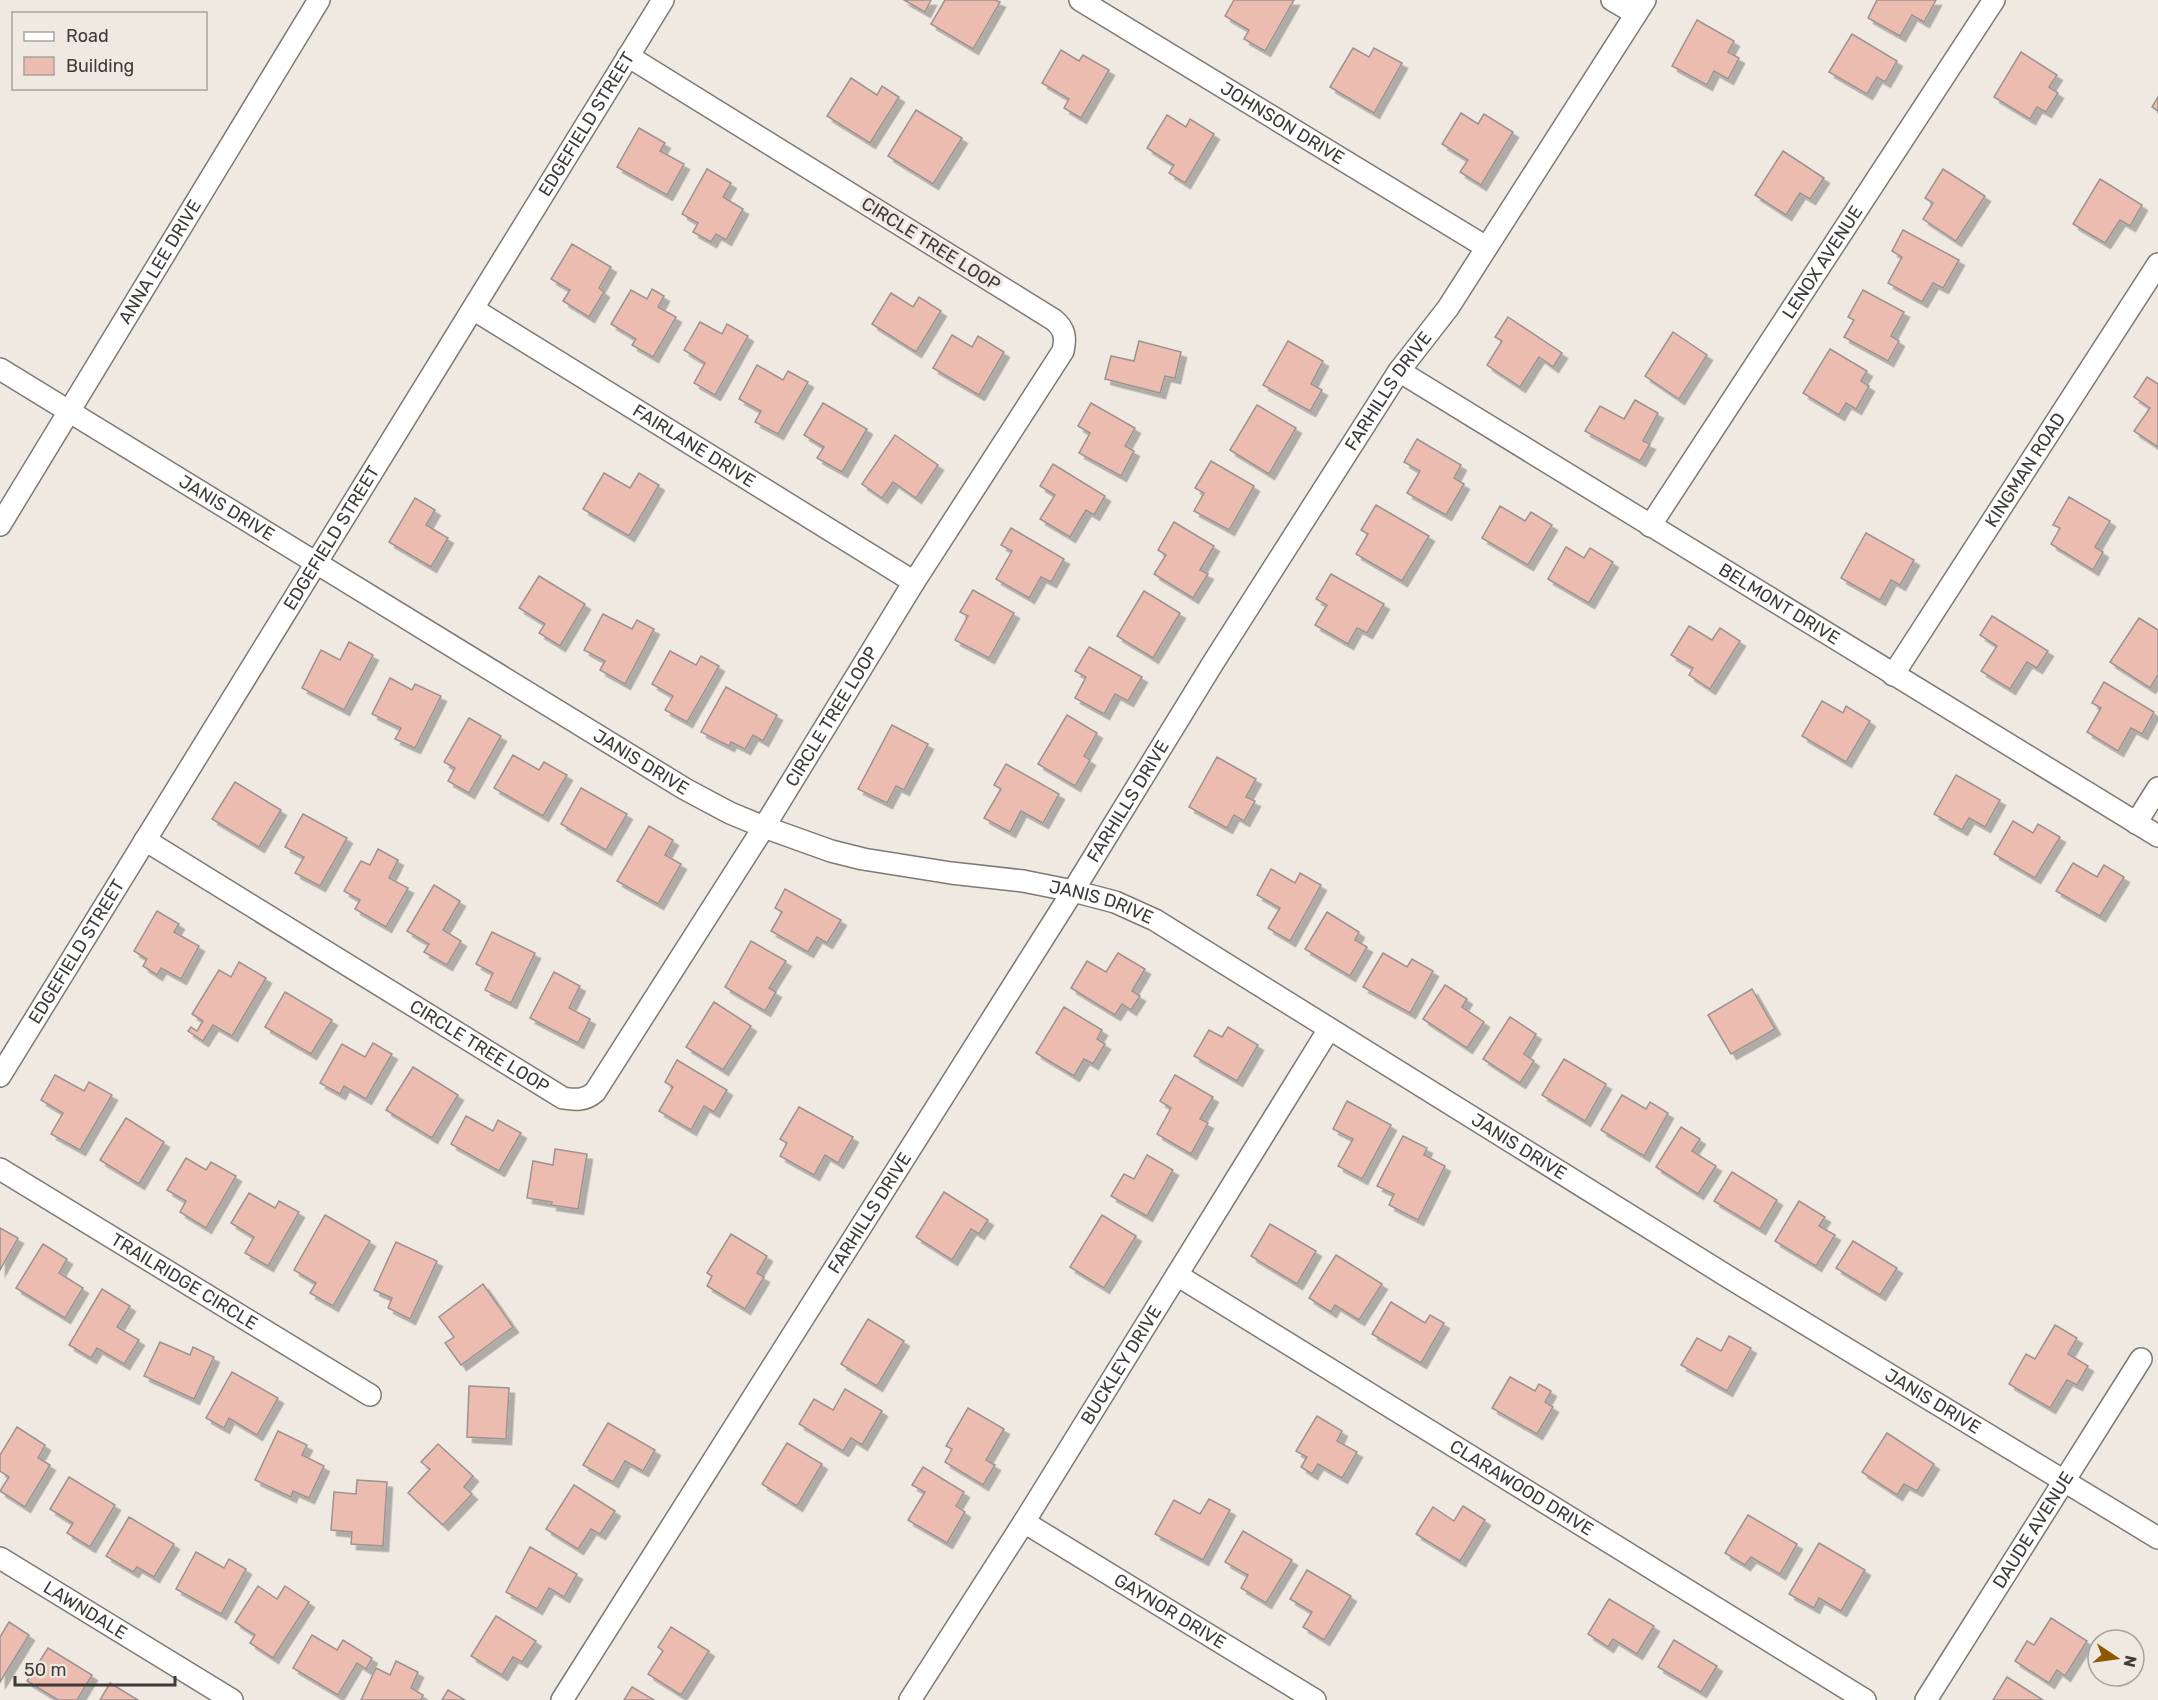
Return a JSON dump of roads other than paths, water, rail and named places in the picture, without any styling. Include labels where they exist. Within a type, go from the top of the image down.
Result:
[{"type":"street","name":"ANNA LEE DRIVE","points":[[0,525],[319,0]]},
{"type":"street","name":"EDGEFIELD STREET","points":[[0,1076],[663,0]]},
{"type":"street","name":"JOHNSON DRIVE","points":[[1080,0],[1486,247]]},
{"type":"street","points":[[1612,0],[1640,7]]},
{"type":"street","name":"LENOX AVENUE","points":[[1650,525],[1994,0]]},
{"type":"street","name":"FARHILLS DRIVE","points":[[562,1700],[1073,891],[1213,663],[1400,371],[1448,308],[1640,7]]},
{"type":"street","name":"CIRCLE TREE LOOP","points":[[145,840],[563,1098],[576,1101],[590,1096],[595,1092],[764,827],[914,582],[1063,351],[1065,340],[1062,327],[628,56]]},
{"type":"street","name":"KINGMAN ROAD","points":[[1893,675],[2158,264]]},
{"type":"street","name":"FAIRLANE DRIVE","points":[[473,309],[914,582]]},
{"type":"street","name":"JANIS DRIVE","points":[[0,369],[315,564],[685,789],[730,813],[831,851],[863,859],[951,873],[1023,881],[1073,891],[1115,902],[1155,920],[1730,1278],[2158,1539]]},
{"type":"street","name":"BELMONT DRIVE","points":[[1400,371],[2158,836]]},
{"type":"street","points":[[2136,823],[2158,788]]},
{"type":"street","name":"BUCKLEY DRIVE","points":[[910,1700],[1024,1522],[1329,1029]]},
{"type":"street","name":"TRAILRIDGE CIRCLE","points":[[0,1168],[370,1395]]},
{"type":"street","name":"CLARAWOOD DRIVE","points":[[1177,1275],[1865,1700]]},
{"type":"street","name":"DAUDE AVENUE","points":[[1926,1700],[2141,1359]]},
{"type":"street","name":"GAYNOR DRIVE","points":[[1024,1522],[1315,1700]]},
{"type":"street","name":"LAWNDALE","points":[[0,1558],[232,1700]]}]
